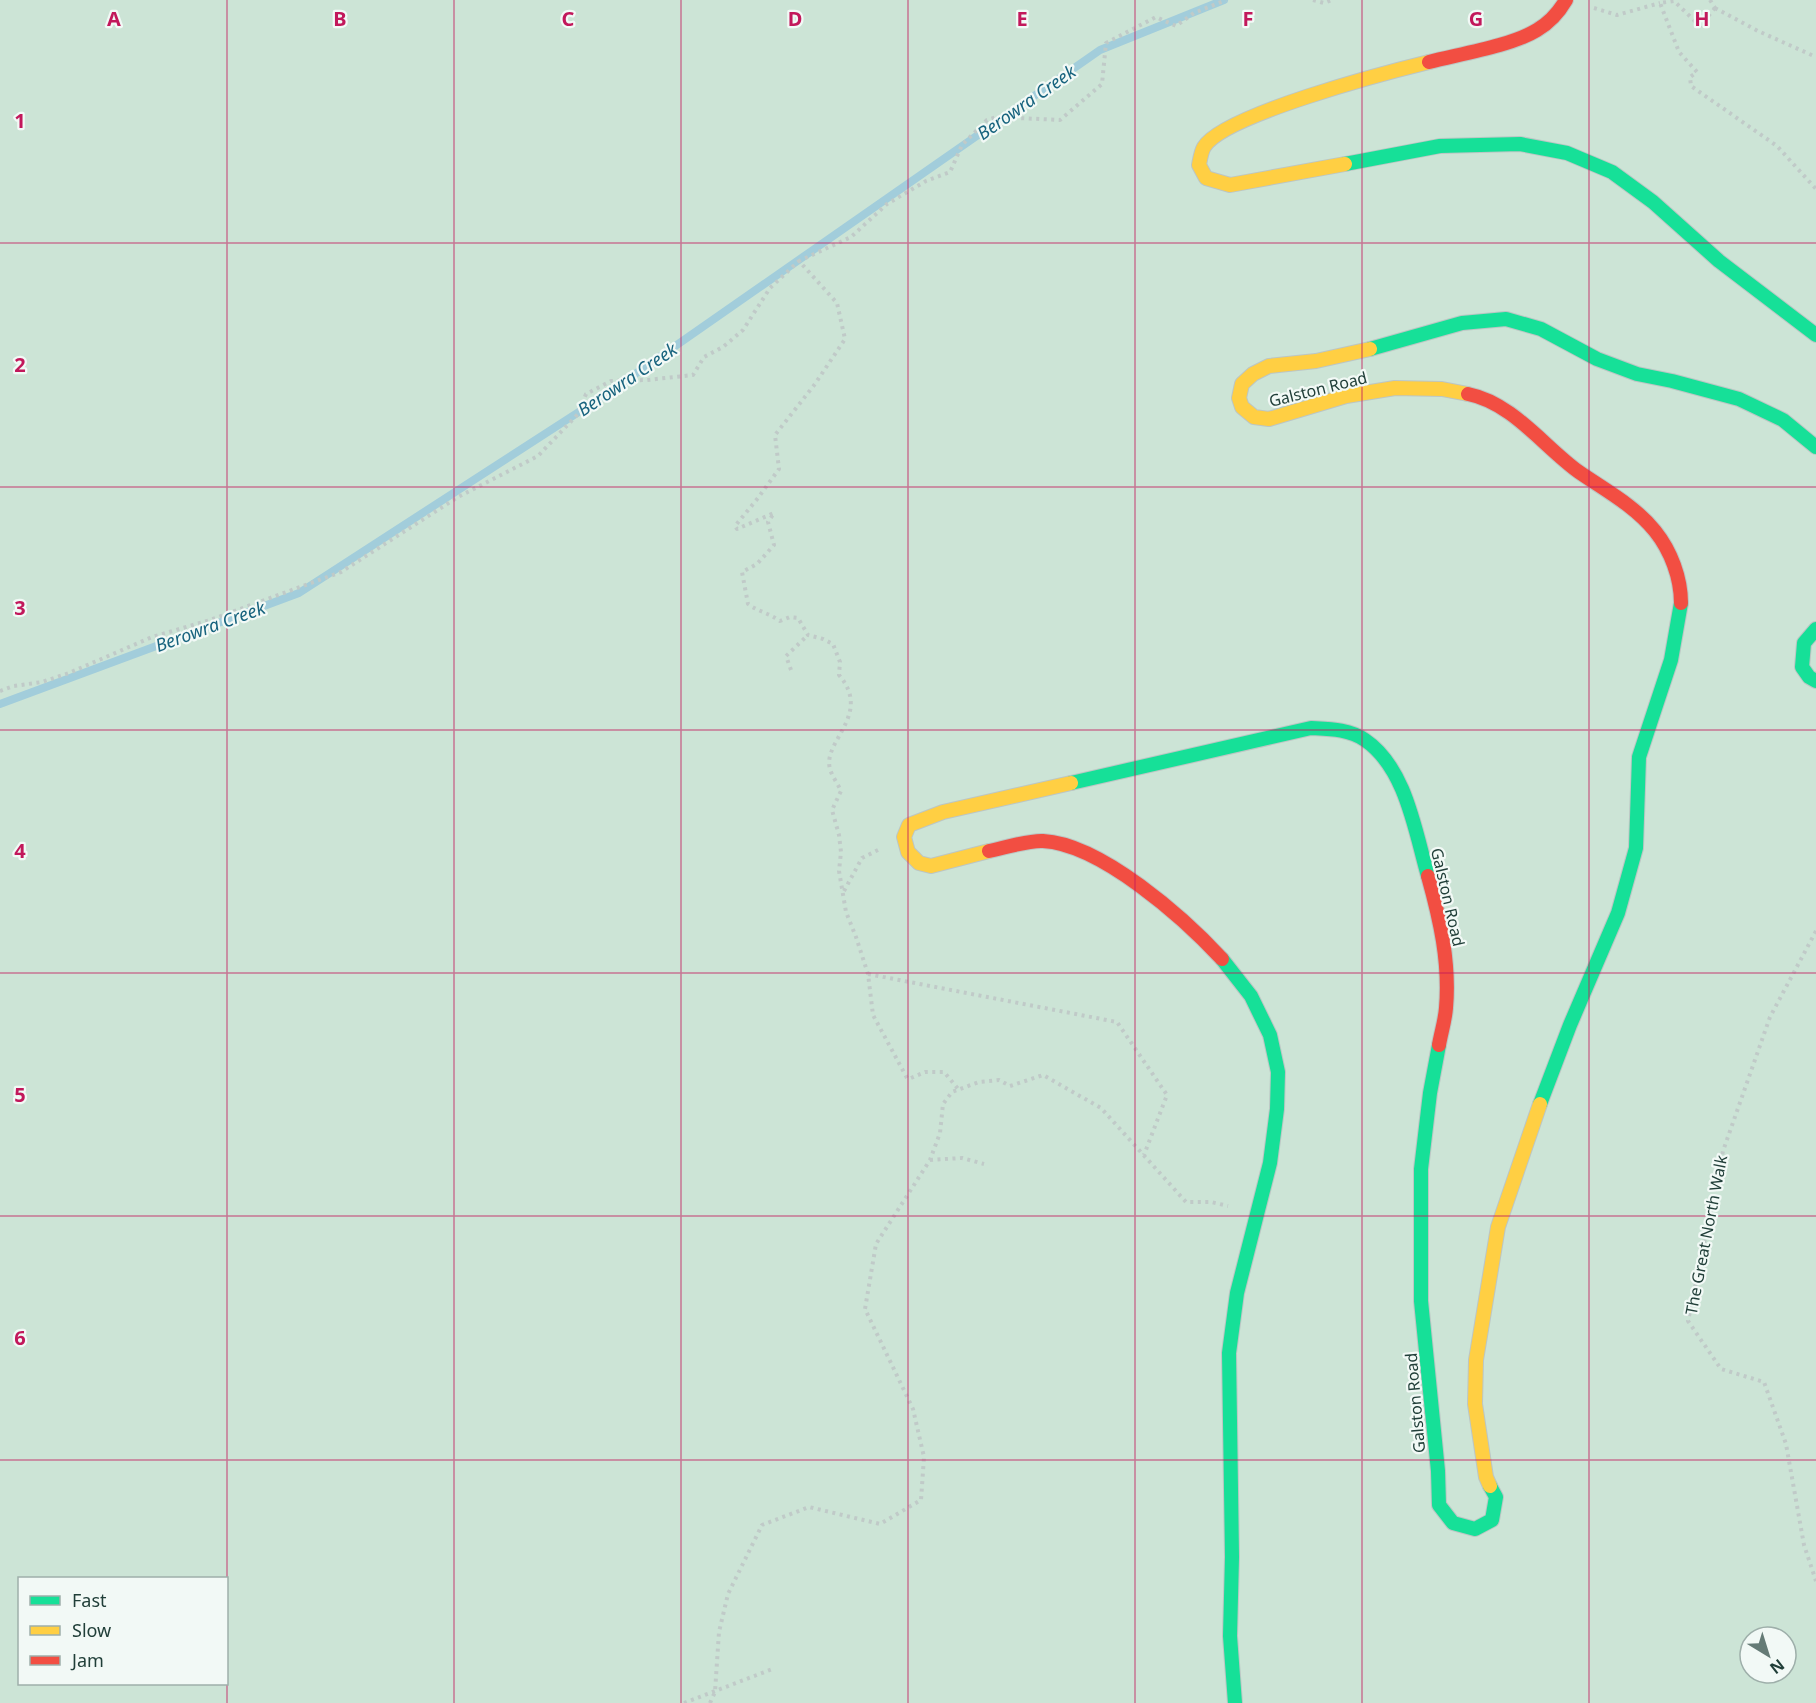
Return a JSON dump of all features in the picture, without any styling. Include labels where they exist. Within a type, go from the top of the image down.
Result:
[{"type":"main road","points":[[1566,0],[1558,13],[1537,30],[1510,41],[1364,78],[1240,122],[1216,136],[1204,147],[1199,165],[1206,178],[1230,185],[1440,146],[1520,144],[1567,153],[1612,172],[1653,202],[1719,261],[1816,335]]},
{"type":"main road","name":"Galston Road","points":[[904,837],[909,825],[943,812],[1311,728],[1337,729],[1364,739],[1386,760],[1406,796],[1441,924],[1447,971],[1446,1009],[1430,1093],[1421,1169],[1421,1301],[1438,1471],[1439,1505],[1453,1523],[1475,1529],[1492,1520],[1497,1497],[1486,1477],[1475,1404],[1476,1360],[1498,1227],[1528,1136],[1570,1025],[1618,913],[1636,848],[1639,757],[1671,660],[1682,601],[1677,575],[1668,552],[1655,531],[1636,513],[1609,491],[1578,471],[1507,411],[1478,396],[1442,389],[1395,388],[1347,396],[1269,419],[1254,417],[1242,407],[1239,398],[1242,384],[1253,374],[1269,366],[1316,361],[1367,350],[1462,323],[1506,319],[1541,329],[1597,360],[1637,374],[1738,399],[1783,420],[1816,447]]},
{"type":"main road","points":[[1816,629],[1804,644],[1802,667],[1809,677],[1816,681]]},
{"type":"main road","points":[[904,837],[908,852],[919,863],[931,866],[980,853],[1042,841],[1074,847],[1116,869],[1173,912],[1208,944],[1251,996],[1270,1035],[1278,1072],[1277,1109],[1270,1163],[1238,1293],[1229,1353],[1232,1557],[1230,1636],[1235,1703]]},
{"type":"path","points":[[0,691],[14,686],[42,682],[69,673],[152,637],[210,620],[341,573],[458,497],[538,456],[578,414],[586,394],[611,381],[693,375],[704,357],[723,347],[743,330],[770,288],[799,261],[851,237],[886,204],[926,181],[950,172],[962,145],[987,120],[997,117],[1060,120],[1102,84],[1106,43],[1156,17],[1176,26],[1194,13],[1226,0]]},
{"type":"path","points":[[1313,0],[1324,3],[1332,0]]},
{"type":"path","points":[[1710,0],[1715,9],[1816,57]]},
{"type":"path","points":[[1587,6],[1617,15],[1674,1],[1700,26],[1715,9]]},
{"type":"path","points":[[1660,3],[1679,52],[1697,72],[1690,77],[1691,86],[1777,146],[1816,189]]},
{"type":"path","points":[[799,261],[837,303],[845,339],[816,384],[775,435],[779,469],[735,526],[737,530],[774,513],[768,522],[774,545],[757,564],[742,572],[748,604],[759,612],[769,613],[780,621],[790,617],[798,618],[808,635],[833,644],[840,662],[839,675],[851,697],[847,722],[831,753],[829,768],[841,790],[832,810],[839,835],[841,852],[839,871],[846,912],[868,974],[873,1015],[909,1078],[925,1072],[944,1072],[959,1090]]},
{"type":"path","points":[[791,670],[786,656],[808,635]]},
{"type":"path","points":[[844,892],[862,858],[904,837]]},
{"type":"path","name":"The Great North Walk","points":[[1816,931],[1770,1017],[1723,1151],[1688,1321],[1721,1370],[1764,1382],[1785,1444],[1804,1545],[1816,1581]]},
{"type":"path","points":[[868,974],[1117,1022],[1167,1095],[1144,1155]]},
{"type":"path","points":[[711,1703],[715,1692],[720,1632],[728,1594],[762,1525],[809,1507],[880,1524],[921,1500],[924,1457],[913,1410],[865,1309],[876,1245],[930,1160],[939,1133],[943,1104],[952,1092],[979,1082],[999,1080],[1010,1086],[1043,1075],[1101,1108],[1186,1202],[1211,1202],[1256,1213]]},
{"type":"path","points":[[930,1160],[962,1158],[984,1164]]},
{"type":"path","points":[[684,1703],[775,1668]]},
{"type":"green space","points":[[0,0],[1816,0],[1816,1703],[0,1703]]},
{"type":"waterway","name":"Berowra Creek","points":[[0,704],[299,593],[605,395],[1100,50],[1224,0]]},
{"type":"traffic: fast","points":[[1345,164],[1440,146],[1520,144],[1567,153],[1612,172],[1653,202],[1719,261],[1816,335]]},
{"type":"traffic: fast","points":[[1370,349],[1462,323],[1506,319],[1541,329],[1597,359],[1637,374],[1739,399],[1783,420],[1816,447]]},
{"type":"traffic: fast","points":[[1540,1104],[1570,1025],[1618,913],[1636,848],[1639,757],[1671,660],[1681,603]]},
{"type":"traffic: fast","points":[[1816,629],[1804,643],[1802,667],[1809,677],[1816,681]]},
{"type":"traffic: fast","points":[[1071,783],[1311,728],[1346,732],[1359,736],[1379,752],[1400,783],[1428,876]]},
{"type":"traffic: fast","points":[[1222,959],[1251,996],[1270,1035],[1278,1072],[1277,1109],[1270,1163],[1237,1293],[1229,1353],[1232,1557],[1230,1636],[1235,1703]]},
{"type":"traffic: fast","points":[[1439,1045],[1430,1093],[1421,1169],[1421,1301],[1438,1471],[1439,1505],[1453,1523],[1475,1529],[1492,1520],[1496,1497],[1490,1486]]},
{"type":"traffic: slow","points":[[1345,164],[1230,185],[1206,178],[1199,165],[1204,147],[1217,135],[1241,122],[1308,96],[1429,62]]},
{"type":"traffic: slow","points":[[1370,349],[1316,361],[1269,366],[1253,374],[1242,384],[1239,398],[1242,407],[1254,417],[1269,419],[1346,396],[1395,388],[1442,389],[1468,394]]},
{"type":"traffic: slow","points":[[989,851],[931,866],[919,863],[908,852],[904,837],[909,825],[943,812],[1071,783]]},
{"type":"traffic: slow","points":[[1490,1486],[1486,1477],[1475,1404],[1476,1360],[1498,1227],[1540,1104]]},
{"type":"traffic: jam","points":[[1429,62],[1500,45],[1526,36],[1550,21],[1566,0]]},
{"type":"traffic: jam","points":[[1468,394],[1499,406],[1514,416],[1566,462],[1629,506],[1647,522],[1661,539],[1670,556],[1677,575],[1681,603]]},
{"type":"traffic: jam","points":[[989,851],[1043,841],[1066,845],[1090,855],[1115,869],[1164,904],[1222,959]]},
{"type":"traffic: jam","points":[[1428,876],[1440,925],[1447,974],[1445,1013],[1439,1045]]}]
